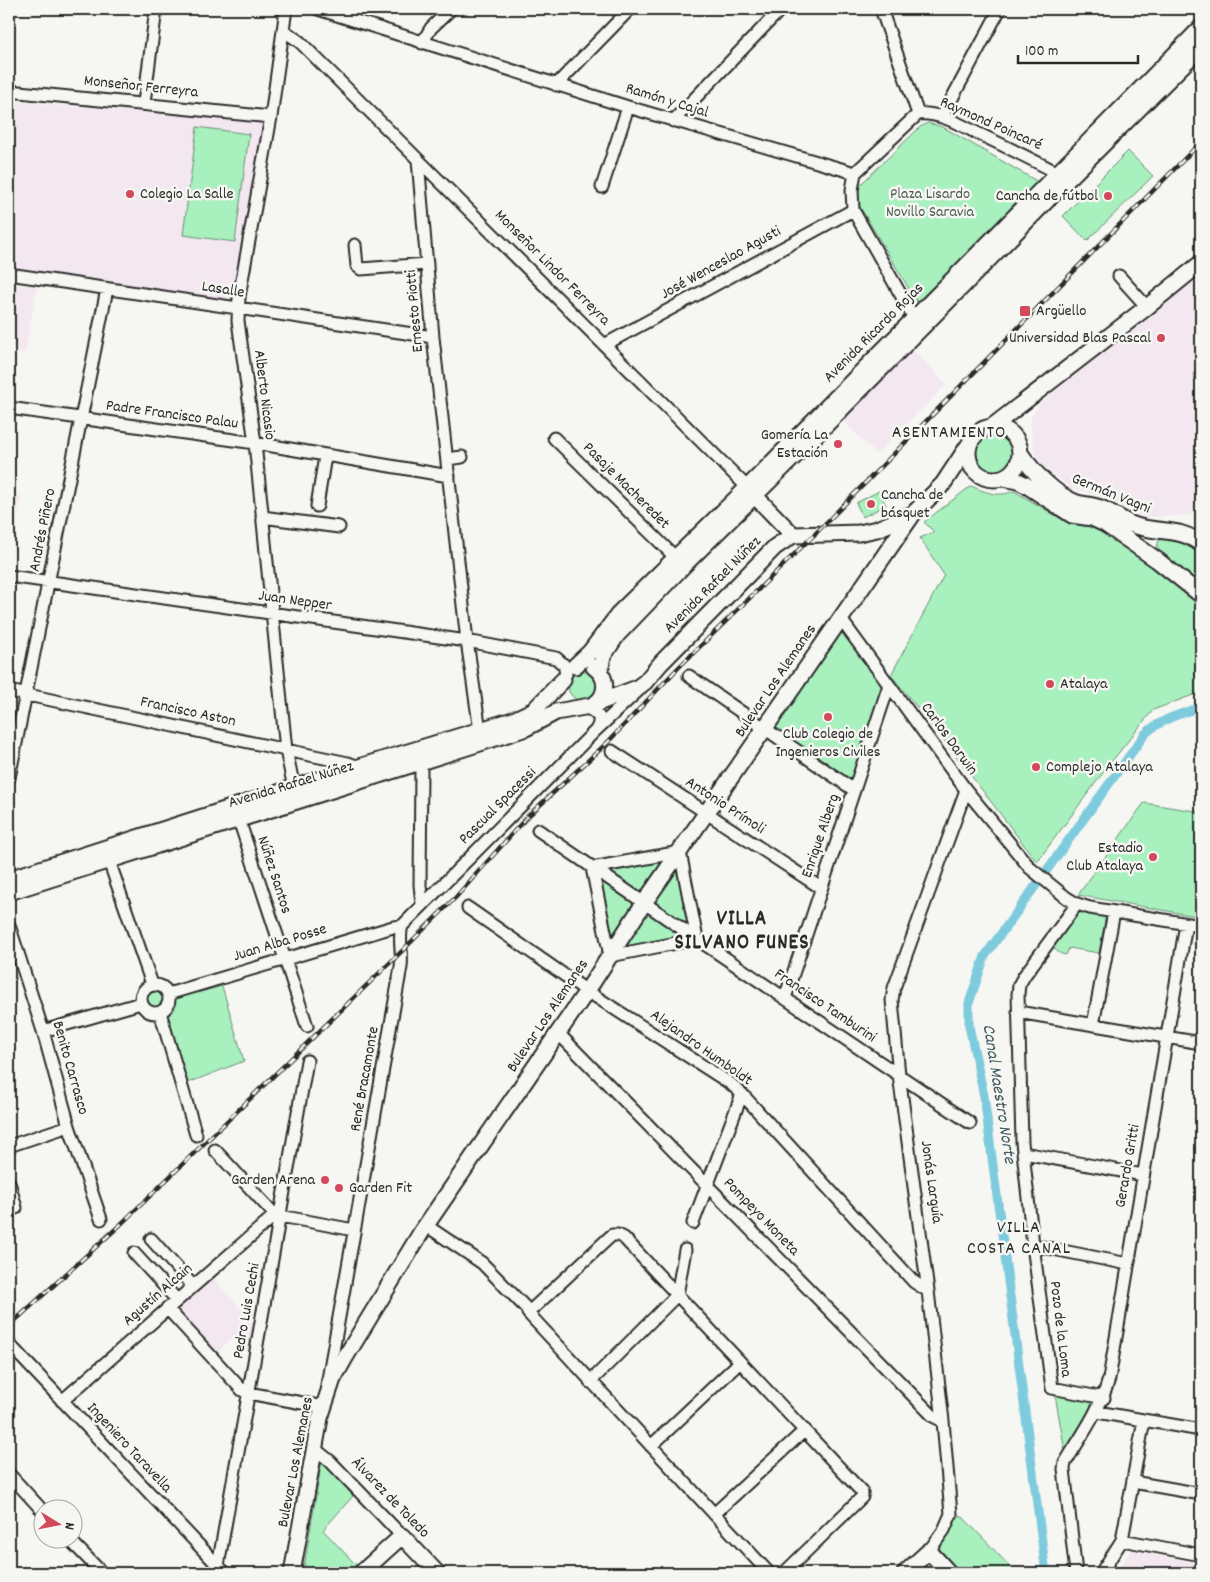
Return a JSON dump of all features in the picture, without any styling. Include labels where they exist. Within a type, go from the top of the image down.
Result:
[{"type":"main road","name":"Avenida Ricardo Rojas","points":[[568,673],[590,652],[616,616],[675,558],[751,491],[890,359],[1201,28]]},
{"type":"main road","name":"Avenida Ricardo Rojas","points":[[601,674],[603,656],[617,634],[914,318],[1201,47]]},
{"type":"main road","points":[[877,529],[912,514],[943,484],[973,437],[980,431],[993,426],[1027,401],[1201,263]]},
{"type":"main road","points":[[890,359],[896,346],[913,328],[914,318]]},
{"type":"main road","points":[[968,446],[969,461],[980,475],[990,479],[1007,476],[1015,468],[1019,447],[1019,423],[1027,401]]},
{"type":"main road","points":[[993,426],[1006,429],[1013,434],[1019,447]]},
{"type":"main road","name":"Germán Vagni","points":[[1019,447],[1037,475],[1070,500],[1102,508],[1127,523],[1138,527],[1177,531],[1187,534],[1201,544]]},
{"type":"main road","points":[[943,484],[966,475],[980,475]]},
{"type":"main road","name":"Germán Vagni","points":[[1002,478],[1018,481],[1026,485],[1072,515],[1099,520],[1200,592]]},
{"type":"main road","name":"Monseñor Lindor Ferreyra","points":[[751,491],[793,535]]},
{"type":"main road","name":"Bulevar Los Alemanes","points":[[292,1573],[324,1407],[333,1380],[346,1356],[425,1228],[587,991],[644,903],[912,514]]},
{"type":"main road","points":[[774,548],[778,537],[779,520]]},
{"type":"main road","points":[[793,535],[850,534],[883,529],[889,533],[890,540],[887,551]]},
{"type":"main road","points":[[1157,560],[1154,544],[1157,538],[1167,531]]},
{"type":"main road","name":"Avenida Rafael Núñez","points":[[9,892],[518,731],[556,712],[588,706],[637,688],[645,682],[661,663],[774,548],[793,535]]},
{"type":"main road","name":"Avenida Rafael Núñez","points":[[16,877],[359,767],[513,720],[530,713],[568,673],[589,665],[601,674],[618,682],[626,683],[637,679],[661,663]]},
{"type":"main road","points":[[568,673],[562,688],[566,699],[572,704],[588,706],[601,698],[604,689],[601,674]]},
{"type":"main road","points":[[239,820],[240,812],[245,808],[302,789],[310,783]]},
{"type":"main road","points":[[9,886],[19,882],[16,877]]},
{"type":"main road","points":[[361,1573],[402,1536]]},
{"type":"main road","name":"Álvarez de Toledo","points":[[402,1536],[437,1573]]},
{"type":"main road","points":[[929,1551],[949,1573]]},
{"type":"main road","name":"Jonás Larguía","points":[[905,1573],[929,1551]]},
{"type":"street","points":[[144,103],[156,9]]},
{"type":"street","name":"Alberto Nicasio","points":[[286,9],[271,117],[239,298],[238,322],[254,443],[286,750],[294,788]]},
{"type":"street","name":"Ramón y Cajal","points":[[318,9],[628,107],[855,173]]},
{"type":"street","points":[[422,43],[431,28],[451,9]]},
{"type":"street","points":[[556,85],[630,9]]},
{"type":"street","points":[[673,120],[781,9]]},
{"type":"street","name":"Raymond Poincaré","points":[[881,9],[918,114],[925,113],[942,117],[1018,152],[1061,178]]},
{"type":"street","points":[[942,117],[1000,9]]},
{"type":"street","name":"Monseñor Lindor Ferreyra","points":[[283,30],[300,42],[751,491]]},
{"type":"street","name":"Monseñor Ferreyra","points":[[9,91],[271,117]]},
{"type":"street","points":[[602,187],[628,107]]},
{"type":"street","points":[[914,318],[853,210],[852,190],[855,173],[918,114]]},
{"type":"street","name":"Ernesto Piotti","points":[[418,160],[433,337],[448,476]]},
{"type":"street","name":"José Wenceslao Agusti","points":[[604,345],[853,210]]},
{"type":"street","points":[[355,245],[357,266],[361,269],[427,264]]},
{"type":"street","name":"Lasalle","points":[[9,274],[433,337]]},
{"type":"street","points":[[1119,276],[1147,307]]},
{"type":"street","name":"Andrés Piñero","points":[[9,778],[107,289]]},
{"type":"street","name":"Padre Francisco Palau","points":[[9,408],[254,443],[448,476]]},
{"type":"street","name":"Pasaje Macheredet","points":[[554,438],[675,558]]},
{"type":"street","points":[[316,506],[325,456]]},
{"type":"street","points":[[447,459],[462,457]]},
{"type":"street","points":[[448,476],[467,642],[480,731]]},
{"type":"street","points":[[262,517],[339,528]]},
{"type":"street","name":"Juan Nepper","points":[[9,576],[467,642],[556,658],[568,673]]},
{"type":"street","name":"Carlos Darwin","points":[[840,618],[966,790],[1036,874],[1077,904]]},
{"type":"street","points":[[689,676],[764,730],[854,790]]},
{"type":"street","name":"Pascual Spacessi","points":[[422,904],[645,682]]},
{"type":"street","name":"Enrique Alberg","points":[[785,998],[889,684]]},
{"type":"street","name":"Francisco Aston","points":[[9,691],[348,763],[359,767]]},
{"type":"street","points":[[588,706],[599,717],[599,724],[596,730]]},
{"type":"street","name":"Antonio Prímoli","points":[[612,751],[820,888]]},
{"type":"street","points":[[402,926],[422,904],[420,885],[420,762]]},
{"type":"street","name":"Jonás Larguía","points":[[929,1551],[944,1530],[951,1514],[943,1421],[928,1290],[899,1075],[892,1000],[894,988],[966,790]]},
{"type":"street","name":"Núñez Santos","points":[[239,820],[307,1026]]},
{"type":"street","name":"Francisco Tamburini","points":[[538,830],[970,1122]]},
{"type":"street","points":[[680,852],[697,939],[610,956],[592,868],[680,852]]},
{"type":"street","points":[[109,861],[152,984]]},
{"type":"street","points":[[1077,904],[1201,926]]},
{"type":"street","name":"Pozo de la Loma","points":[[1077,904],[1019,985],[1018,1012],[1024,1154],[1033,1245],[1052,1388],[1104,1398]]},
{"type":"street","name":"Alejandro Humboldt","points":[[468,908],[587,991],[731,1084],[914,1282],[928,1290]]},
{"type":"street","points":[[1093,1025],[1114,912]]},
{"type":"street","name":"Gerardo Gritti","points":[[1076,1573],[1064,1469],[1065,1462],[1097,1412],[1104,1398],[1109,1379],[1186,924]]},
{"type":"street","name":"Benito Carrasco","points":[[9,926],[43,1031],[69,1126],[101,1219]]},
{"type":"street","name":"Juan Alba Posse","points":[[168,994],[285,958],[402,926]]},
{"type":"street","name":"René Bracamonte","points":[[324,1407],[402,967],[400,936],[402,926]]},
{"type":"street","points":[[152,984],[164,987],[168,994],[168,1004],[160,1012],[150,1012],[144,1009],[141,1003],[142,991],[152,984]]},
{"type":"street","points":[[43,1031],[141,1003]]},
{"type":"street","points":[[160,1012],[196,1135]]},
{"type":"street","points":[[1018,1012],[1201,1043]]},
{"type":"street","name":"Pompeyo Moneta","points":[[558,1033],[934,1416],[943,1421]]},
{"type":"street","name":"Pedro Luis Cechi","points":[[222,1570],[248,1393],[307,1061]]},
{"type":"street","points":[[693,1223],[742,1094]]},
{"type":"street","points":[[9,1146],[69,1126]]},
{"type":"street","points":[[215,1150],[278,1216],[354,1230]]},
{"type":"street","points":[[1024,1154],[1143,1176]]},
{"type":"street","points":[[9,1182],[16,1208]]},
{"type":"street","name":"Agustín Alcain","points":[[62,1401],[167,1308],[278,1216]]},
{"type":"street","points":[[425,1228],[480,1270],[523,1314],[528,1313],[612,1235],[618,1234],[624,1238],[862,1492],[862,1497],[784,1573]]},
{"type":"street","points":[[151,1239],[193,1286]]},
{"type":"street","points":[[1033,1245],[1128,1264]]},
{"type":"street","points":[[590,1382],[678,1295],[685,1250]]},
{"type":"street","points":[[134,1253],[177,1300]]},
{"type":"street","points":[[167,1308],[238,1386],[248,1393],[324,1407]]},
{"type":"street","points":[[528,1313],[769,1573]]},
{"type":"street","name":"Ingeniero Taravella","points":[[9,1344],[222,1570]]},
{"type":"street","points":[[651,1446],[740,1362]]},
{"type":"street","points":[[1097,1412],[1201,1430]]},
{"type":"street","points":[[1101,1573],[1122,1540],[1144,1420]]},
{"type":"street","points":[[714,1514],[805,1430]]},
{"type":"street","name":"Álvarez de Toledo","points":[[315,1449],[330,1461],[402,1536]]},
{"type":"street","points":[[9,1474],[33,1500]]},
{"type":"street","points":[[1133,1482],[1201,1494]]},
{"type":"street","points":[[1122,1540],[1201,1555]]},
{"type":"street","points":[[80,1550],[102,1573]]},
{"type":"shaded area","name":"Colegio La Salle","points":[[9,101],[263,123],[231,301],[9,266]]},
{"type":"shaded area","name":"Universidad Blas Pascal","points":[[1201,270],[1201,504],[1192,515],[1144,517],[1125,509],[1111,499],[1072,488],[1050,472],[1038,460],[1035,454],[1031,418],[1039,405]]},
{"type":"shaded area","points":[[9,283],[37,287],[25,353],[9,350]]},
{"type":"shaded area","points":[[911,348],[947,384],[876,454],[840,418]]},
{"type":"shaded area","points":[[9,494],[21,496],[10,570],[9,570]]},
{"type":"shaded area","points":[[213,1278],[254,1323],[248,1352],[234,1335],[217,1354],[175,1309]]},
{"type":"shaded area","points":[[1131,1550],[1201,1564],[1201,1573],[1116,1573]]},
{"type":"green space","name":"Plaza Lisardo Novillo Saravia","points":[[928,123],[943,127],[1040,183],[917,302],[860,207],[858,194],[861,184],[920,127]]},
{"type":"green space","points":[[197,127],[249,134],[235,242],[183,235]]},
{"type":"green space","name":"Cancha de fútbol","points":[[1128,151],[1153,176],[1087,241],[1063,216]]},
{"type":"green space","points":[[993,430],[1006,434],[1012,440],[1016,453],[1012,466],[1006,472],[993,476],[980,472],[974,466],[970,453],[974,440],[980,434]]},
{"type":"green space","name":"Complejo Atalaya","points":[[971,486],[997,494],[1014,491],[1070,524],[1106,529],[1201,603],[1201,692],[1153,710],[1108,766],[1037,862],[950,748],[891,675],[944,575],[920,538],[934,532],[924,522]]},
{"type":"green space","name":"Cancha de básquet","points":[[879,491],[886,505],[863,517],[856,503]]},
{"type":"green space","points":[[1167,534],[1201,549],[1201,580],[1192,581],[1156,553],[1160,540]]},
{"type":"green space","name":"Club Colegio de Ingenieros Civiles","points":[[843,629],[885,685],[853,781],[774,729]]},
{"type":"green space","points":[[583,671],[594,675],[598,686],[594,697],[583,701],[572,697],[568,686],[572,675]]},
{"type":"green space","name":"Estadio Club Atalaya","points":[[1144,803],[1201,812],[1201,917],[1078,895]]},
{"type":"green space","points":[[677,857],[693,936],[616,951],[612,947],[596,874]]},
{"type":"green space","points":[[1077,911],[1106,915],[1099,953],[1069,948],[1066,955],[1058,952],[1052,945]]},
{"type":"green space","points":[[222,986],[244,1061],[188,1083],[167,1017],[174,1007],[176,999]]},
{"type":"green space","points":[[152,991],[158,991],[163,996],[161,1005],[152,1007],[147,1002],[147,996]]},
{"type":"green space","points":[[1055,1395],[1095,1401],[1065,1451]]},
{"type":"green space","points":[[322,1460],[353,1496],[323,1530],[357,1566],[349,1573],[303,1573]]},
{"type":"green space","points":[[961,1515],[1016,1573],[958,1573],[936,1549],[953,1523]]},
{"type":"waterway","name":"Canal Maestro Norte","points":[[1046,1573],[984,1096],[969,1026],[969,1003],[985,956],[1145,734],[1164,721],[1201,707]]},
{"type":"railway","points":[[9,1326],[120,1225],[402,951],[456,897],[527,817],[607,743],[678,668],[814,535],[1201,142]]},
{"type":"place","name":"Colegio La Salle","points":[[130,194]]},
{"type":"place","name":"Cancha de fútbol","points":[[1108,196]]},
{"type":"place","name":"Argüello","points":[[1025,311]]},
{"type":"place","name":"Universidad Blas Pascal","points":[[1161,338]]},
{"type":"place","name":"Gomería La Estación","points":[[838,444]]},
{"type":"place","name":"Cancha de básquet","points":[[871,504]]},
{"type":"place","name":"Atalaya","points":[[1050,684]]},
{"type":"place","name":"Club Colegio de Ingenieros Civiles","points":[[828,717]]},
{"type":"place","name":"Complejo Atalaya","points":[[1036,767]]},
{"type":"place","name":"Estadio Club Atalaya","points":[[1153,857]]},
{"type":"place","name":"Garden Arena","points":[[325,1180]]},
{"type":"place","name":"Garden Fit","points":[[339,1188]]},
{"type":"district","name":"ASENTAMIENTO","points":[[949,433]]},
{"type":"district","name":"VILLA SILVANO FUNES","points":[[742,932]]},
{"type":"district","name":"VILLA COSTA CANAL","points":[[1019,1238]]}]
